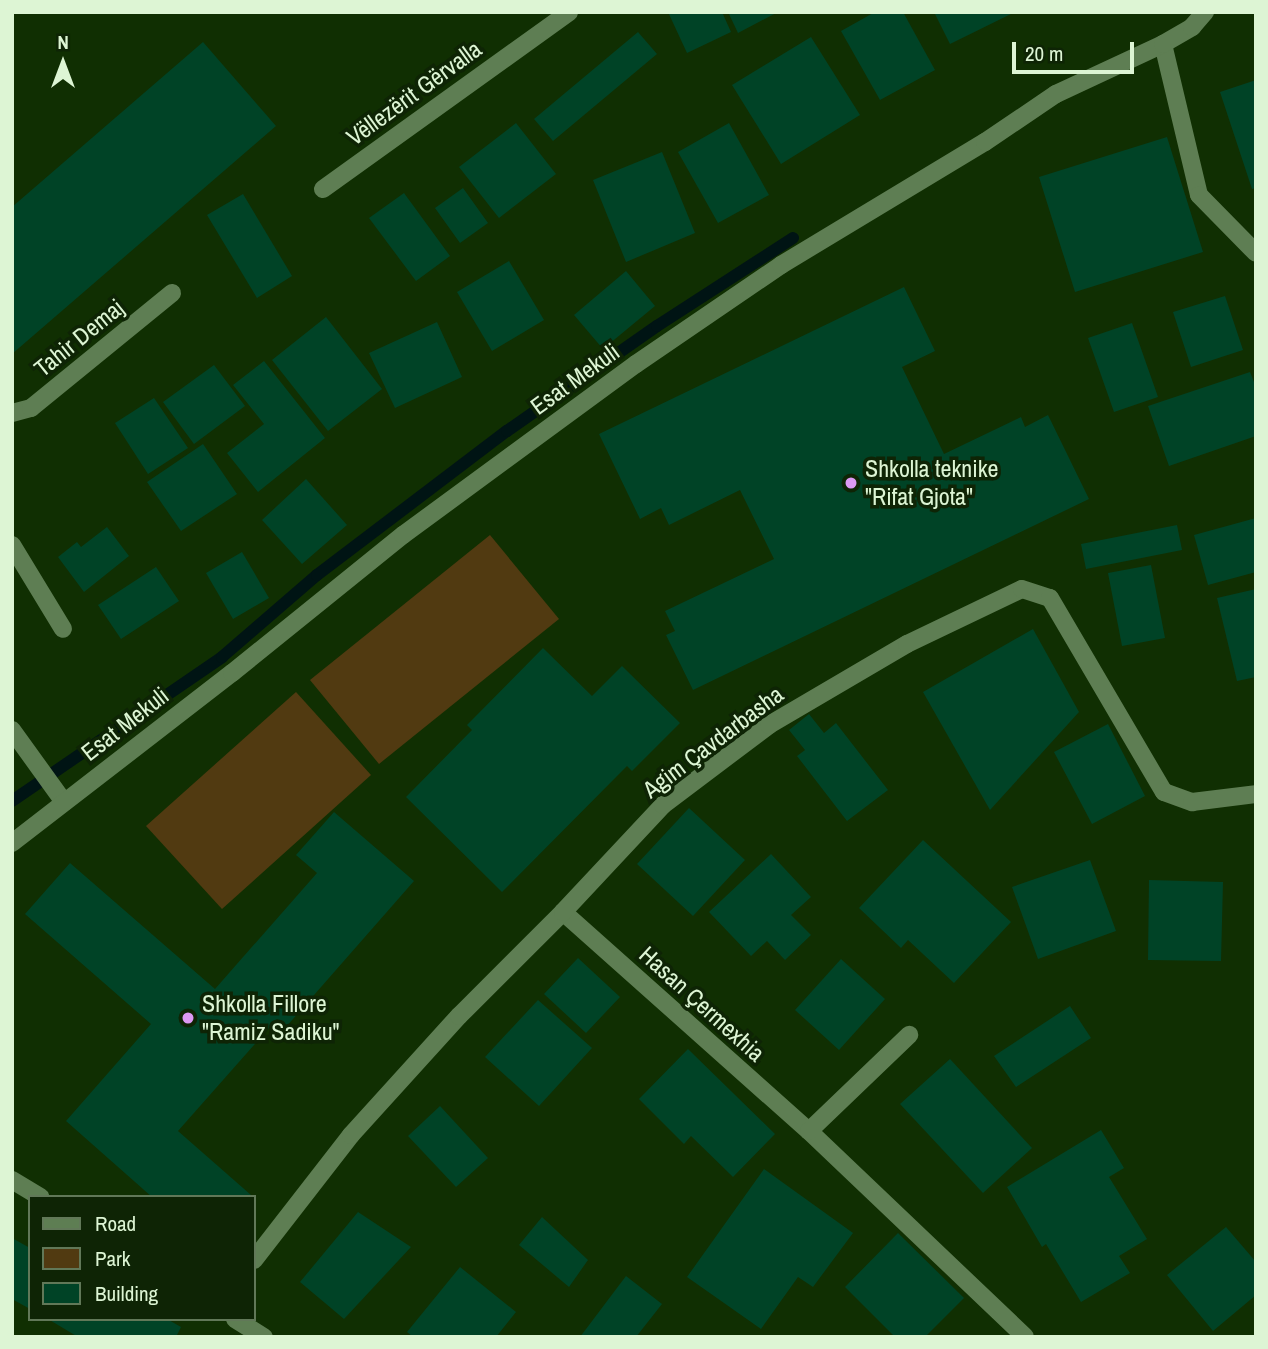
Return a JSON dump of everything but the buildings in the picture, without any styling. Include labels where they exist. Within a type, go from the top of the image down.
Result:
[{"type":"street","name":"Esat Mekuli","points":[[12,843],[60,798],[403,535],[647,357],[781,265],[985,142],[1056,94],[1163,44],[1192,27],[1205,12]]},
{"type":"street","name":"Vëllezërit Gërvalla","points":[[323,190],[568,13]]},
{"type":"street","points":[[1163,44],[1199,195],[1256,253]]},
{"type":"street","name":"Tahir Demaj","points":[[12,413],[31,408],[172,293]]},
{"type":"street","points":[[12,545],[63,629]]},
{"type":"street","name":"Agim Çavdarbasha","points":[[256,1257],[351,1135],[458,1016],[563,912],[663,805],[769,725],[907,644],[1022,590],[1050,598],[1164,792],[1192,802],[1256,794]]},
{"type":"street","points":[[12,730],[60,798]]},
{"type":"street","name":"Hasan Çermexhia","points":[[563,912],[809,1131],[1025,1337]]},
{"type":"street","points":[[809,1131],[909,1035]]},
{"type":"street","points":[[12,1180],[37,1195]]},
{"type":"street","points":[[238,1321],[264,1337]]},
{"type":"green space","points":[[490,535],[559,619],[379,764],[310,680]]},
{"type":"green space","points":[[296,692],[371,775],[222,909],[146,826]]},
{"type":"waterway","points":[[12,801],[222,657],[317,575],[507,431],[657,326],[793,238]]},
{"type":"place","name":"Shkolla teknike \"Rifat Gjota\"","points":[[851,483]]},
{"type":"place","name":"Shkolla Fillore \"Ramiz Sadiku\"","points":[[188,1018]]}]
